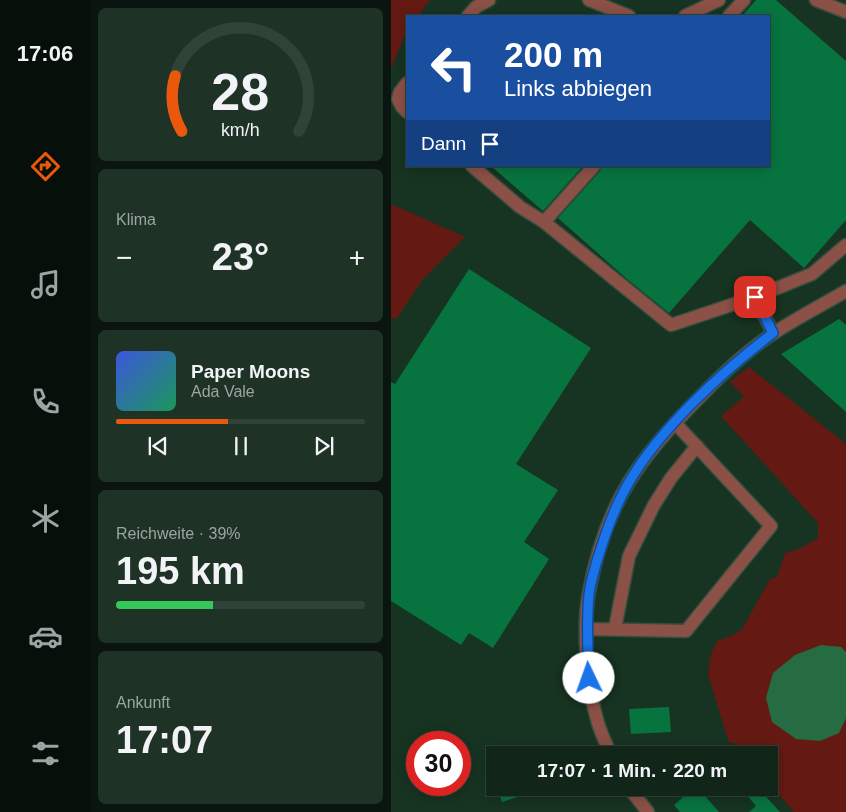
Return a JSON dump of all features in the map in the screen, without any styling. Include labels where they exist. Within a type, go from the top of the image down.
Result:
[{"type":"street","points":[[468,15],[476,7],[489,0]]},
{"type":"street","points":[[589,0],[626,15]]},
{"type":"street","points":[[687,15],[719,0]]},
{"type":"street","points":[[730,15],[744,0]]},
{"type":"street","points":[[816,0],[846,12]]},
{"type":"street","points":[[406,84],[400,92],[398,99],[406,111]]},
{"type":"street","points":[[473,167],[520,207],[544,222],[671,325],[755,297],[812,274],[846,245]]},
{"type":"street","points":[[544,222],[593,167]]},
{"type":"street","points":[[607,746],[598,723],[591,687],[587,629],[589,593],[603,539],[629,482],[657,443],[738,360],[773,333],[846,291]]},
{"type":"street","points":[[755,297],[773,333]]},
{"type":"street","points":[[587,629],[615,628],[686,631],[771,526],[675,423]]},
{"type":"street","points":[[615,628],[629,556],[666,484],[697,446]]},
{"type":"street","points":[[635,796],[647,812]]},
{"type":"shaded area","points":[[391,0],[430,0],[419,15],[406,15],[406,32],[391,69]]},
{"type":"shaded area","points":[[391,204],[465,237],[423,279],[397,318],[391,319]]},
{"type":"shaded area","points":[[749,367],[846,444],[846,812],[794,812],[778,793],[778,746],[736,746],[734,743],[729,743],[708,674],[711,654],[717,641],[733,635],[742,629],[770,579],[777,577],[785,553],[799,549],[818,538],[818,523],[721,416],[744,397],[730,382]]},
{"type":"shaded area","points":[[821,645],[841,647],[846,652],[846,718],[839,733],[820,741],[796,739],[772,722],[766,698],[773,673],[795,655]]},
{"type":"building","points":[[756,0],[776,0],[846,61],[846,220],[804,268],[750,220],[669,313],[558,218],[602,167],[770,167],[770,15],[743,15]]},
{"type":"building","points":[[492,167],[582,167],[543,211]]},
{"type":"building","points":[[469,269],[591,348],[516,464],[558,490],[524,542],[549,559],[493,648],[469,633],[461,645],[391,601],[391,382],[395,384]]},
{"type":"building","points":[[839,319],[846,325],[846,412],[781,354]]},
{"type":"building","points":[[669,707],[671,732],[631,734],[629,709]]},
{"type":"building","points":[[500,796],[521,796],[502,802]]},
{"type":"building","points":[[685,796],[705,796],[719,812],[680,812],[674,805]]},
{"type":"building","points":[[748,796],[765,796],[780,812],[749,812],[756,806]]},
{"type":"route","points":[[589,678],[587,629],[589,593],[603,539],[615,510],[629,482],[657,443],[720,377],[738,360],[773,333],[755,297]]}]
